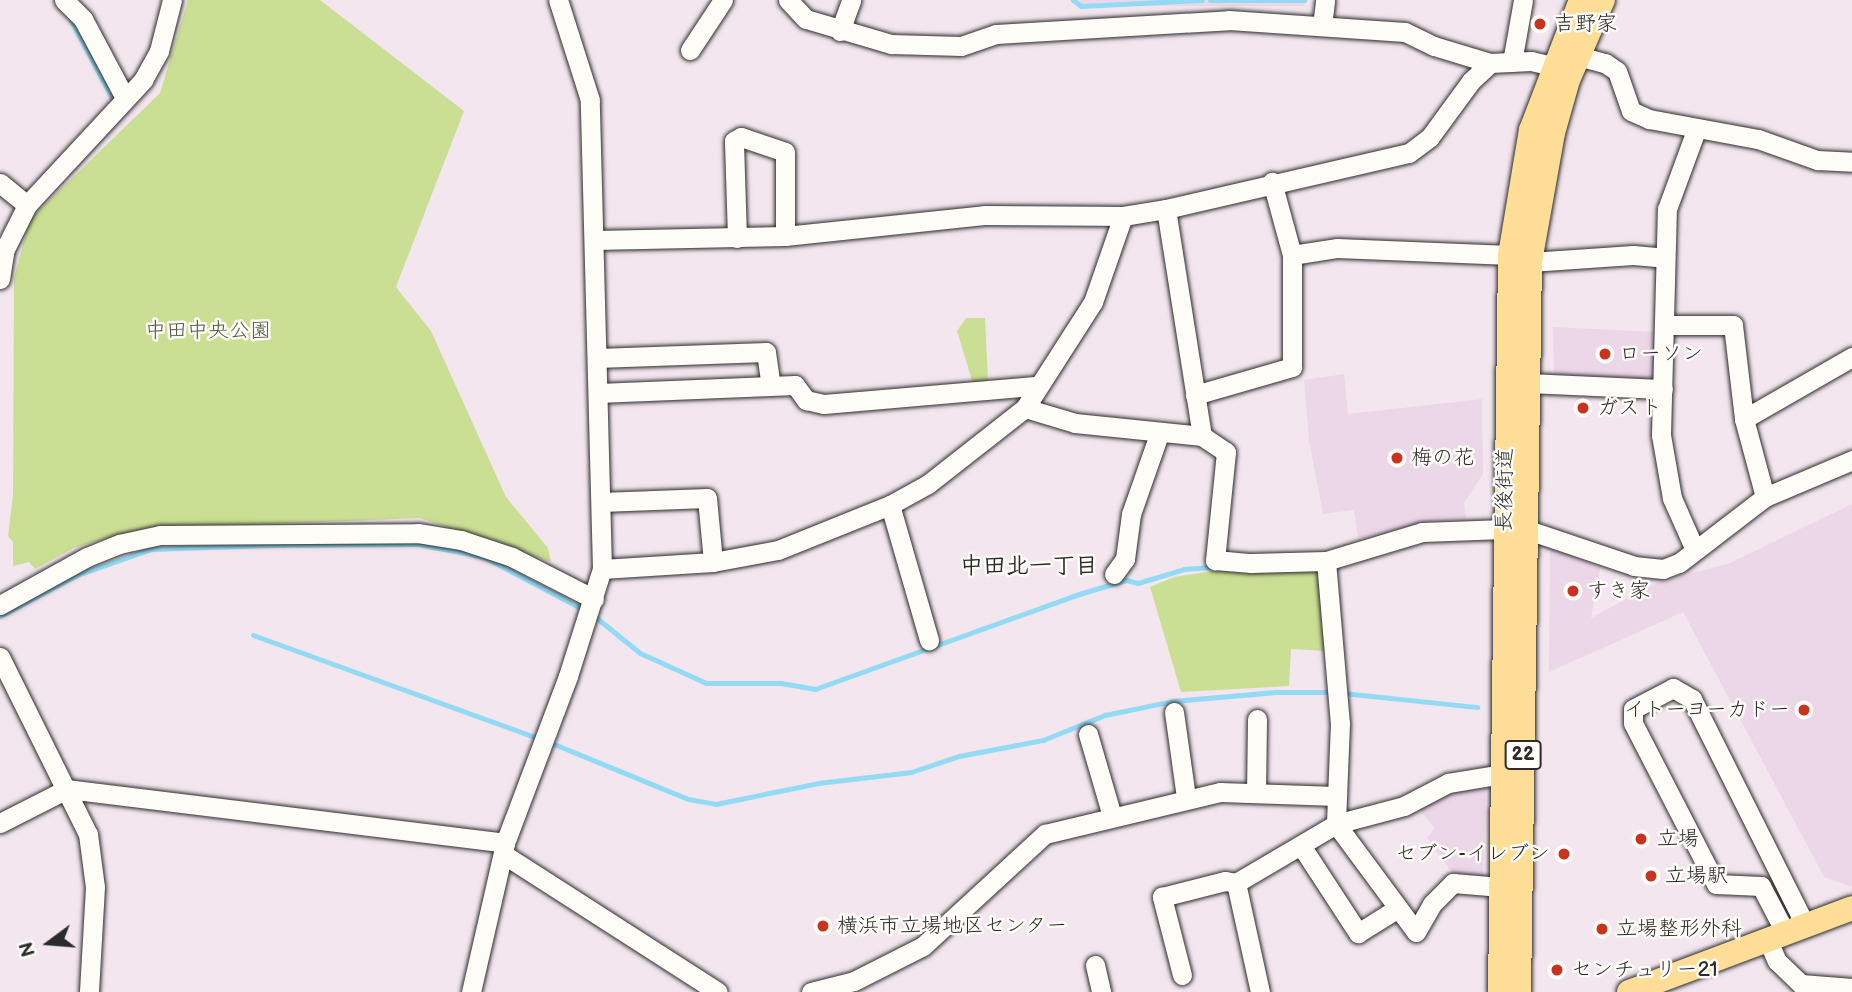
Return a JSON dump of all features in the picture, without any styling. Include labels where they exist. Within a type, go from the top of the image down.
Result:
[{"type":"main road","name":"長後街道","points":[[1515,529],[1520,258],[1529,142],[1553,66],[1581,0]]},
{"type":"main road","name":"長後街道","points":[[1513,988],[1501,887],[1503,775],[1515,529],[1526,383],[1520,258],[1553,133],[1578,56],[1603,0]]},
{"type":"main road","name":"22","points":[[1513,988],[1515,529]]},
{"type":"main road","points":[[1629,992],[1852,908]]},
{"type":"street","points":[[64,0],[83,19],[125,98]]},
{"type":"street","points":[[0,279],[5,249],[27,205],[143,80],[159,51],[172,0]]},
{"type":"street","points":[[471,992],[504,849],[594,601],[601,569],[590,100],[558,0]]},
{"type":"street","points":[[690,50],[723,0]]},
{"type":"street","points":[[788,0],[806,19],[891,44],[961,46],[996,34],[1100,24],[1229,20],[1405,32],[1434,46],[1490,63],[1553,66]]},
{"type":"street","points":[[840,31],[851,0]]},
{"type":"street","points":[[1322,26],[1325,0]]},
{"type":"street","points":[[1512,62],[1524,0]]},
{"type":"street","points":[[1578,56],[1605,63],[1617,71],[1632,111],[1671,126],[1758,139],[1817,160],[1852,162]]},
{"type":"street","points":[[595,240],[785,236],[984,215],[1123,216],[1166,209],[1272,182],[1374,164],[1409,153],[1430,137],[1471,81],[1490,63]]},
{"type":"street","points":[[1695,550],[1672,498],[1661,435],[1665,258],[1671,190],[1696,130]]},
{"type":"street","points":[[737,238],[734,141],[741,137],[785,152],[785,236]]},
{"type":"street","points":[[1195,395],[1292,367],[1292,255],[1272,182]]},
{"type":"street","points":[[0,183],[27,205]]},
{"type":"street","points":[[1166,209],[1202,436]]},
{"type":"street","points":[[601,569],[713,562],[778,550],[890,505],[960,462],[1025,408],[1035,386],[1093,302],[1123,216]]},
{"type":"street","points":[[1292,255],[1337,248],[1520,258],[1633,255],[1665,258]]},
{"type":"street","points":[[1665,325],[1733,325],[1744,419],[1765,497]]},
{"type":"street","points":[[597,358],[766,352],[771,386]]},
{"type":"street","points":[[1744,419],[1852,357]]},
{"type":"street","points":[[1526,383],[1663,388]]},
{"type":"street","points":[[598,393],[794,385],[806,400],[824,404],[1035,386]]},
{"type":"street","points":[[1025,408],[1075,424],[1202,436],[1226,452],[1215,560],[1326,561],[1422,532],[1515,529],[1634,566],[1663,569],[1695,550],[1765,497],[1852,460]]},
{"type":"street","points":[[1114,574],[1125,559],[1131,514],[1159,434]]},
{"type":"street","points":[[601,502],[707,498],[713,562]]},
{"type":"street","points":[[890,505],[929,640]]},
{"type":"street","points":[[0,605],[87,557],[119,544],[160,535],[418,533],[461,540],[512,557],[594,601]]},
{"type":"street","points":[[1326,561],[1340,723],[1335,824],[1416,932],[1432,904],[1453,883],[1501,887]]},
{"type":"street","points":[[0,657],[67,789],[94,860],[89,992]]},
{"type":"street","points":[[1786,932],[1761,886],[1716,884],[1633,723],[1633,709],[1673,688],[1692,699],[1786,932],[1777,961],[1801,984],[1852,988]]},
{"type":"street","points":[[1174,712],[1186,797]]},
{"type":"street","points":[[1256,793],[1257,719]]},
{"type":"street","points":[[1088,734],[1112,816]]},
{"type":"street","points":[[1182,975],[1162,897],[1225,881],[1236,883],[1301,847],[1335,824],[1404,806],[1448,783],[1503,775]]},
{"type":"street","points":[[0,824],[67,789],[504,849],[718,992]]},
{"type":"street","points":[[811,992],[854,981],[923,946],[1045,834],[1186,797],[1256,793],[1336,796]]},
{"type":"street","points":[[1301,847],[1359,933],[1398,908]]},
{"type":"street","points":[[1236,883],[1260,992]]},
{"type":"street","points":[[1095,965],[1101,992]]},
{"type":"shaded area","points":[[1078,0],[1308,0],[1304,6],[1079,6]]},
{"type":"shaded area","name":"ローソン","points":[[1553,327],[1656,332],[1656,377],[1651,381],[1554,377]]},
{"type":"shaded area","name":"梅の花","points":[[1344,374],[1348,414],[1482,399],[1483,474],[1464,503],[1466,519],[1431,521],[1358,539],[1354,510],[1323,514],[1309,441],[1304,380]]},
{"type":"shaded area","points":[[1852,504],[1852,887],[1824,877],[1683,612],[1549,672],[1550,544],[1600,569],[1591,618],[1654,584],[1730,563]]},
{"type":"shaded area","points":[[1486,783],[1483,877],[1455,876],[1427,838],[1435,828],[1416,806],[1424,798]]},
{"type":"green space","name":"中田中央公園","points":[[188,0],[320,0],[464,111],[396,287],[431,331],[506,497],[548,548],[551,562],[420,518],[173,528],[121,534],[74,548],[35,569],[29,562],[13,566],[13,542],[8,536],[13,495],[14,278],[30,219],[160,93]]},
{"type":"green space","points":[[966,318],[985,318],[988,381],[973,384],[957,331]]},
{"type":"green space","points":[[1319,570],[1328,651],[1291,649],[1289,686],[1181,692],[1150,587],[1174,577],[1213,571]]},
{"type":"waterway","points":[[1073,0],[1081,6],[1202,0]]},
{"type":"waterway","points":[[1210,0],[1304,0]]},
{"type":"waterway","points":[[71,20],[112,98]]},
{"type":"waterway","points":[[0,616],[77,575],[151,549],[270,545],[418,544],[484,557],[584,610]]},
{"type":"waterway","points":[[593,615],[640,653],[706,683],[781,683],[815,689],[1079,594],[1126,580],[1138,583],[1184,569],[1215,567]]},
{"type":"waterway","points":[[253,635],[540,739]]},
{"type":"waterway","points":[[549,742],[688,799],[716,804],[818,783],[911,772],[959,756],[1043,740],[1105,715],[1173,701],[1276,692],[1333,692]]},
{"type":"waterway","points":[[1343,693],[1477,707]]},
{"type":"place","name":"吉野家","points":[[1540,24]]},
{"type":"place","name":"ローソン","points":[[1605,354]]},
{"type":"place","name":"ガスト","points":[[1583,408]]},
{"type":"place","name":"梅の花","points":[[1397,458]]},
{"type":"place","name":"すき家","points":[[1573,591]]},
{"type":"place","name":"イトーヨーカドー","points":[[1804,710]]},
{"type":"place","name":"立場","points":[[1641,839]]},
{"type":"place","name":"セブン-イレブン","points":[[1564,854]]},
{"type":"place","name":"立場駅","points":[[1651,876]]},
{"type":"place","name":"横浜市立場地区センター","points":[[823,926]]},
{"type":"place","name":"立場整形外科","points":[[1602,929]]},
{"type":"place","name":"センチュリー21","points":[[1557,970]]},
{"type":"district","name":"中田北一丁目","points":[[1029,566]]}]
